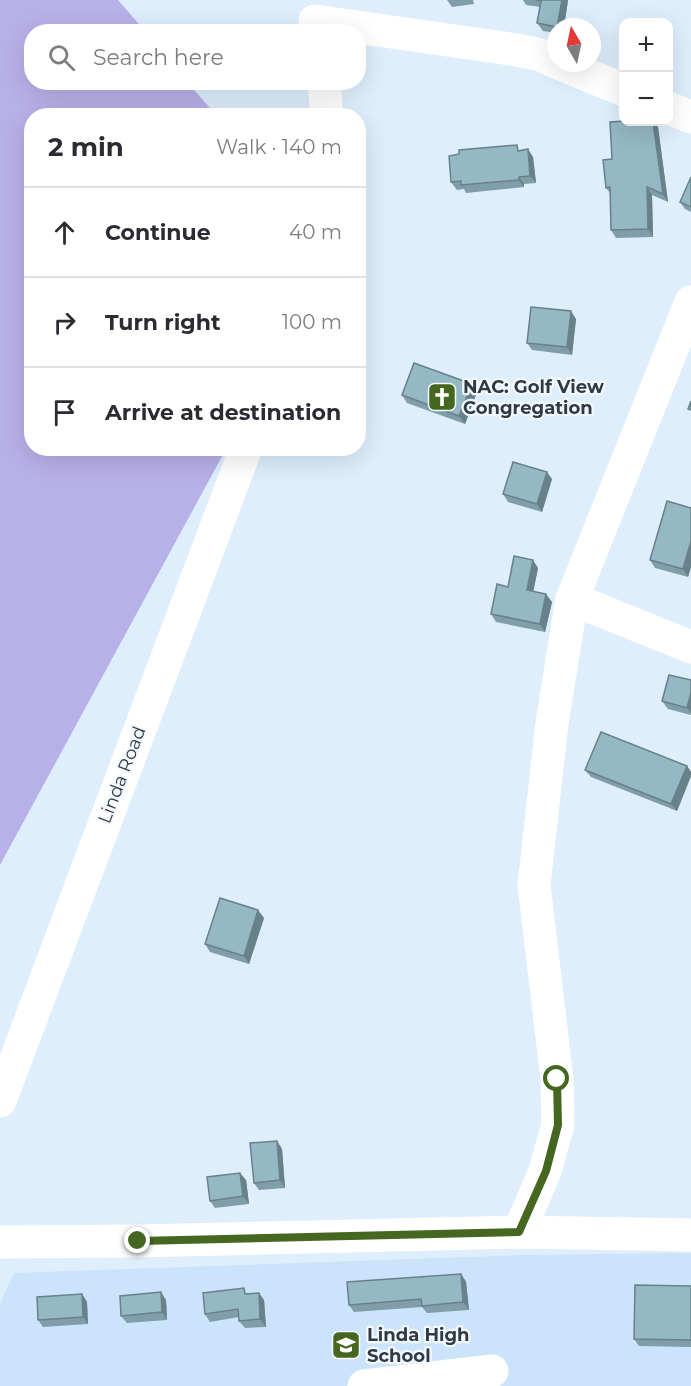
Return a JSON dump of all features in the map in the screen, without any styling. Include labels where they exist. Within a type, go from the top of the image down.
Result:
[{"type":"street","points":[[314,17],[357,24]]},
{"type":"street","points":[[366,25],[538,54],[547,58]]},
{"type":"street","points":[[579,72],[619,88]]},
{"type":"street","points":[[325,90],[326,108]]},
{"type":"street","points":[[673,110],[691,117]]},
{"type":"street","points":[[519,1232],[546,1171],[558,1125],[557,1079],[534,885],[552,723],[572,599],[691,302]]},
{"type":"street","name":"Linda Road","points":[[0,1101],[243,456]]},
{"type":"street","points":[[572,599],[691,646]]},
{"type":"street","points":[[0,1242],[519,1232],[691,1235]]},
{"type":"street","points":[[364,1386],[492,1371]]},
{"type":"shaded area","points":[[0,0],[118,0],[139,24],[24,24],[24,90],[194,90],[210,108],[24,108],[24,456],[222,456],[0,865]]},
{"type":"shaded area","name":"Linda High School","points":[[691,1253],[691,1386],[0,1386],[0,1304],[14,1273],[523,1255]]},
{"type":"building","points":[[536,0],[562,0],[559,18],[547,18],[547,25],[537,23],[541,1]]},
{"type":"building","points":[[619,121],[619,126],[654,126],[663,194],[647,187],[648,229],[611,230],[610,187],[606,188],[603,160],[612,159],[610,122]]},
{"type":"building","points":[[517,145],[518,151],[528,149],[530,176],[519,177],[519,180],[461,185],[461,181],[451,182],[449,156],[459,154],[459,150]]},
{"type":"building","points":[[691,177],[691,207],[680,202]]},
{"type":"building","points":[[531,307],[571,311],[567,347],[527,343]]},
{"type":"building","name":"NAC: Golf View Congregation","points":[[414,363],[472,384],[459,416],[402,395]]},
{"type":"building","points":[[513,462],[547,472],[537,504],[503,494]]},
{"type":"building","points":[[667,501],[691,508],[691,541],[683,569],[650,560]]},
{"type":"building","points":[[514,556],[533,560],[527,590],[546,594],[540,624],[491,614],[497,584],[508,587]]},
{"type":"building","points":[[669,675],[691,680],[687,708],[662,701]]},
{"type":"building","points":[[601,732],[687,766],[671,804],[585,770]]},
{"type":"building","points":[[220,898],[258,910],[244,956],[205,944]]},
{"type":"building","points":[[277,1141],[280,1180],[254,1183],[250,1143]]},
{"type":"building","points":[[240,1173],[243,1196],[210,1201],[207,1177]]},
{"type":"building","points":[[461,1274],[463,1302],[422,1306],[421,1299],[349,1305],[347,1282]]},
{"type":"building","points":[[635,1285],[691,1286],[691,1340],[634,1339]]},
{"type":"building","points":[[244,1288],[245,1294],[259,1293],[260,1319],[239,1321],[238,1309],[205,1314],[203,1293]]},
{"type":"building","points":[[161,1292],[162,1312],[121,1316],[120,1296]]},
{"type":"building","points":[[82,1294],[83,1317],[38,1320],[37,1297]]},
{"type":"place","name":"NAC: Golf View Congregation","points":[[442,397]]},
{"type":"place","name":"Linda High School","points":[[346,1345]]},
{"type":"route","points":[[138,1241],[519,1232],[546,1171],[558,1125],[557,1079]]}]
